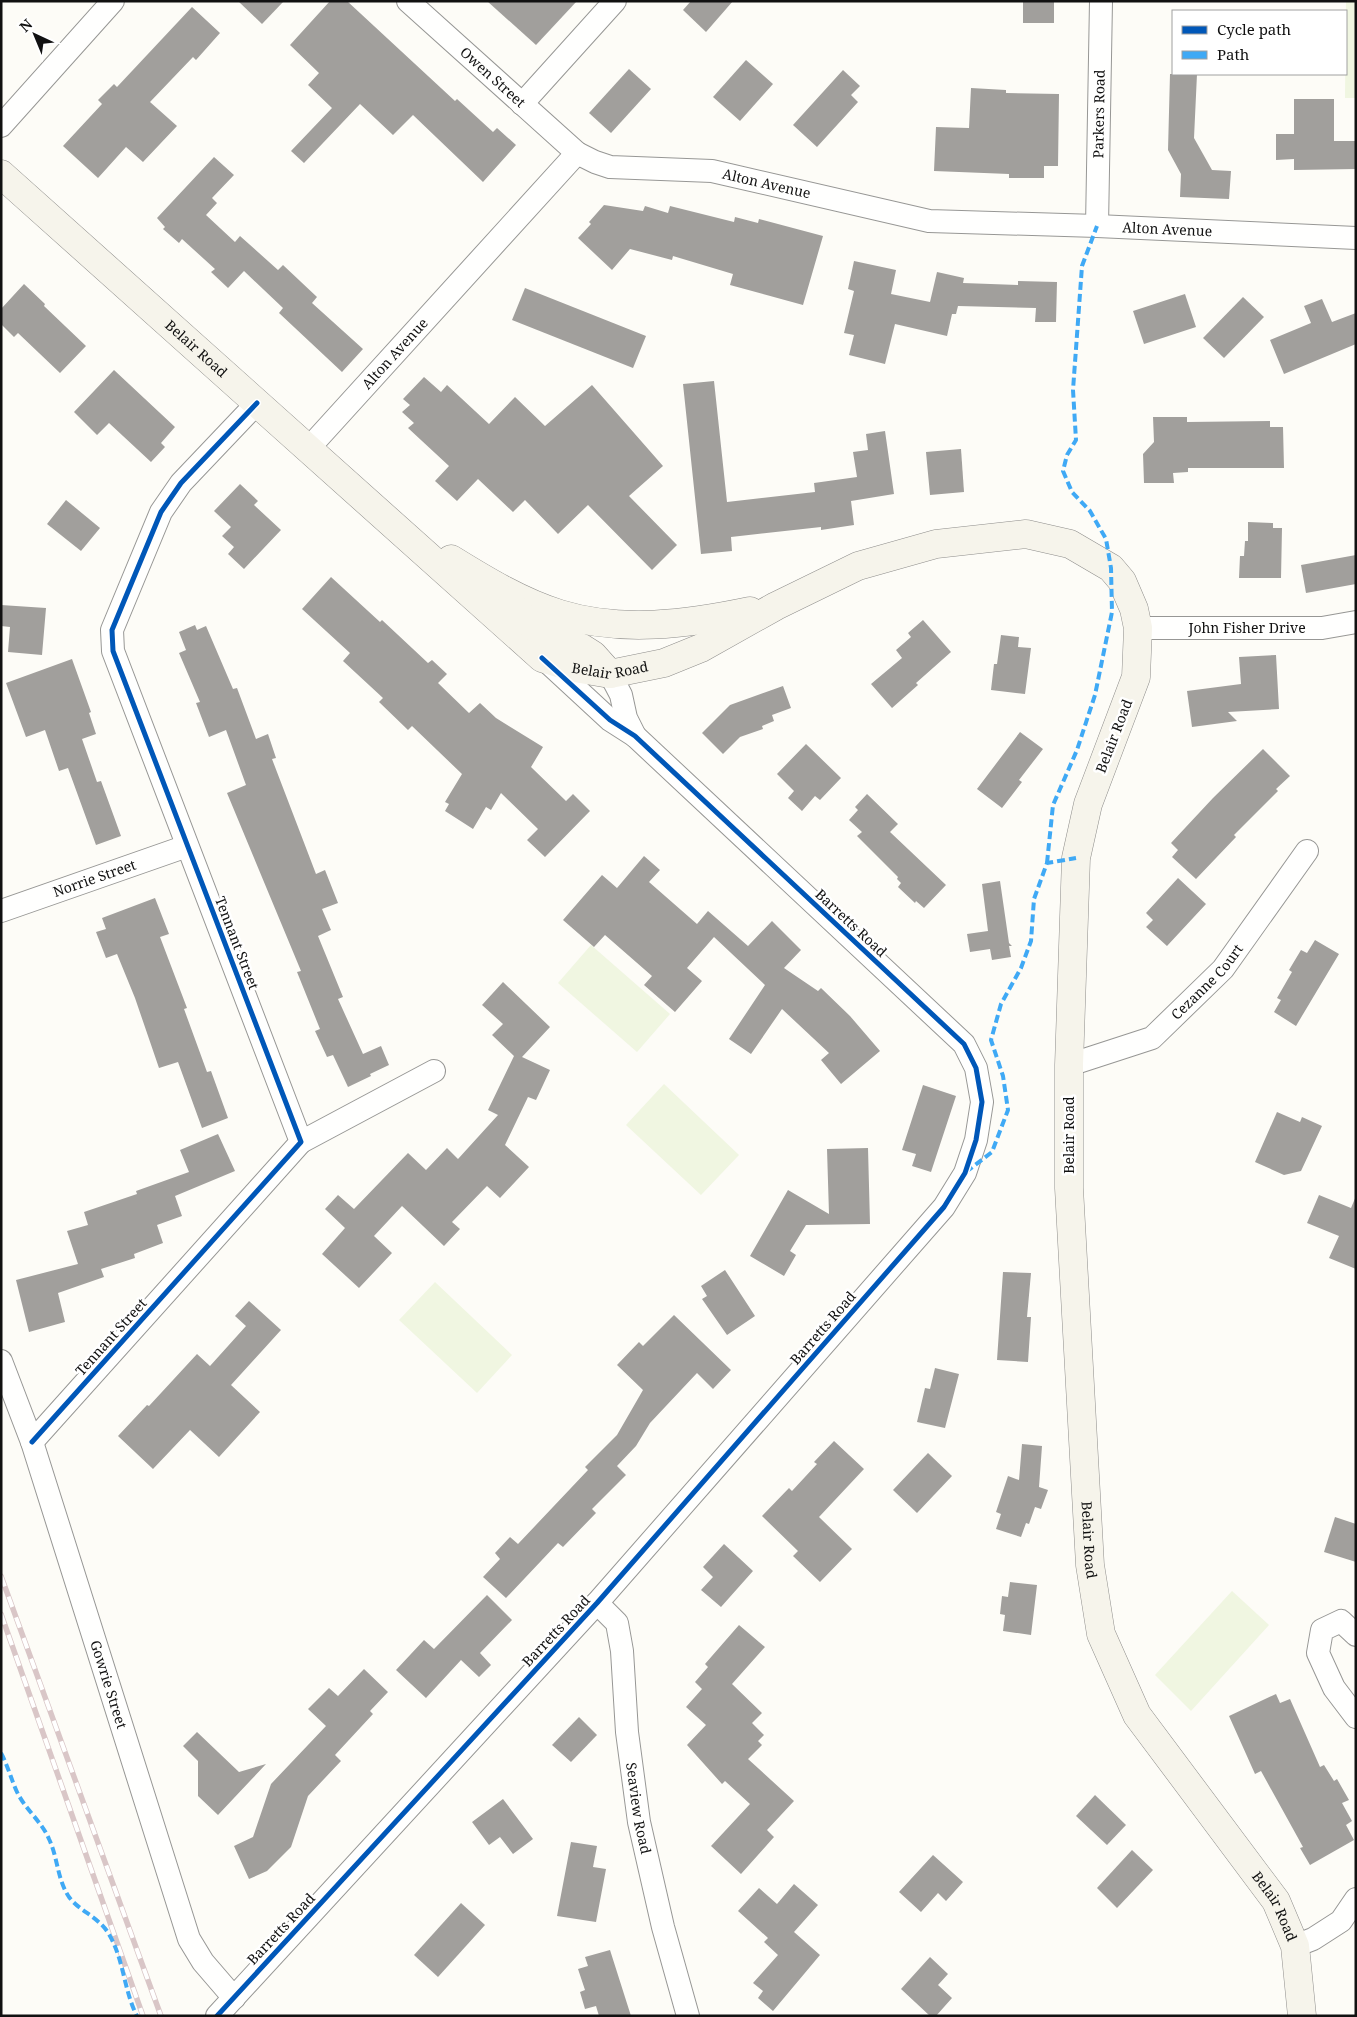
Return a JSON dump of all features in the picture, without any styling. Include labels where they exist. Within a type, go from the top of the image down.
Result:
[{"type":"main road","name":"Belair Road","points":[[1,174],[542,658],[575,668],[610,674],[664,662],[701,648],[776,606],[858,566],[936,544],[1026,534],[1070,544],[1111,568],[1122,581],[1134,609],[1138,628],[1136,677],[1088,804],[1076,858],[1069,1065],[1069,1188],[1090,1565],[1101,1634],[1137,1716],[1276,1901],[1294,1946],[1302,2016]]},
{"type":"main road","name":"Belair Road","points":[[393,523],[501,589],[560,614],[628,625],[661,624],[722,617],[776,606]]},
{"type":"main road","points":[[485,580],[534,627],[582,648],[593,655],[610,674]]},
{"type":"street","points":[[1,126],[113,1]]},
{"type":"street","name":"Owen Street","points":[[408,1],[577,153]]},
{"type":"street","points":[[522,104],[614,1]]},
{"type":"street","name":"Parkers Road","points":[[1097,226],[1102,1]]},
{"type":"street","name":"Alton Avenue","points":[[308,449],[577,153],[610,167],[712,171],[929,220],[1356,238]]},
{"type":"street","name":"Tennant Street","points":[[257,403],[182,483],[161,512],[112,630],[113,651],[300,1142]]},
{"type":"street","name":"John Fisher Drive","points":[[1138,628],[1322,628],[1356,622]]},
{"type":"street","name":"Barretts Road","points":[[218,2016],[597,1603],[944,1207],[965,1173],[976,1140],[982,1102],[976,1068],[964,1044],[635,736],[610,720],[542,658]]},
{"type":"street","name":"Barretts Road","points":[[610,674],[621,695],[626,718],[635,736]]},
{"type":"street","name":"Norrie Street","points":[[1,911],[187,846]]},
{"type":"street","name":"Cezanne Court","points":[[1069,1065],[1152,1038],[1223,970],[1307,851]]},
{"type":"street","name":"Tennant Street","points":[[32,1442],[300,1142],[434,1071]]},
{"type":"street","name":"Gowrie Street","points":[[1,1361],[32,1442],[189,1939],[203,1962],[234,1998]]},
{"type":"street","name":"Seaview Road","points":[[597,1603],[617,1623],[622,1652],[627,1732],[639,1822],[663,1927],[688,2016]]},
{"type":"street","points":[[1356,1635],[1341,1621],[1322,1630],[1318,1653],[1334,1688],[1356,1717]]},
{"type":"street","points":[[1294,1946],[1313,1939],[1341,1921],[1356,1900]]},
{"type":"green space","points":[[1346,1],[1356,1],[1356,98],[1345,98],[1345,75],[1347,75]]},
{"type":"green space","points":[[591,945],[670,1014],[637,1052],[558,983]]},
{"type":"green space","points":[[664,1084],[739,1155],[701,1195],[626,1125]]},
{"type":"green space","points":[[435,1282],[512,1355],[477,1393],[399,1320]]},
{"type":"green space","points":[[1232,1591],[1269,1625],[1191,1711],[1155,1675]]},
{"type":"building","points":[[238,1],[284,1],[262,24]]},
{"type":"building","points":[[330,1],[347,1],[455,101],[457,99],[493,132],[497,128],[516,145],[483,182],[413,115],[393,135],[360,104],[304,163],[291,151],[332,108],[308,85],[319,73],[290,45]]},
{"type":"building","points":[[487,1],[577,1],[536,45]]},
{"type":"building","points":[[691,1],[733,1],[706,32],[683,10]]},
{"type":"building","points":[[1023,1],[1054,1],[1054,23],[1023,23]]},
{"type":"building","points":[[192,7],[220,33],[196,60],[193,57],[150,102],[177,126],[143,162],[126,147],[98,178],[63,146],[102,104],[98,100],[114,84],[117,87]]},
{"type":"building","points":[[746,60],[773,84],[740,121],[713,97]]},
{"type":"building","points":[[629,69],[651,89],[611,133],[589,113]]},
{"type":"building","points":[[843,70],[860,86],[851,95],[858,102],[817,147],[793,125]]},
{"type":"building","points":[[1170,74],[1197,75],[1194,138],[1212,170],[1231,171],[1229,199],[1180,197],[1181,174],[1168,150]]},
{"type":"building","points":[[971,88],[1006,90],[1006,93],[1059,94],[1058,166],[1044,166],[1044,178],[1009,178],[1009,174],[934,171],[936,127],[969,128]]},
{"type":"building","points":[[1294,99],[1334,99],[1334,141],[1356,141],[1356,169],[1294,170],[1294,159],[1276,160],[1276,134],[1294,134]]},
{"type":"building","points":[[214,157],[234,175],[212,198],[217,203],[206,215],[235,242],[240,236],[278,270],[283,265],[317,297],[312,303],[363,349],[342,372],[279,313],[283,308],[244,271],[228,288],[211,272],[215,269],[182,239],[179,243],[163,229],[165,227],[157,218]]},
{"type":"building","points":[[604,205],[643,211],[645,206],[668,213],[670,206],[734,222],[735,217],[758,223],[759,219],[823,236],[803,305],[730,285],[733,274],[673,256],[672,260],[630,249],[612,270],[578,238],[591,224],[589,222]]},
{"type":"building","points":[[854,261],[896,270],[891,294],[930,302],[937,272],[964,278],[963,283],[1018,285],[1018,281],[1057,282],[1056,322],[1035,322],[1036,308],[958,306],[956,314],[952,314],[947,336],[895,324],[885,364],[849,355],[854,335],[844,333],[854,291],[848,289]]},
{"type":"building","points":[[24,284],[86,346],[60,373],[18,333],[14,337],[1,324],[1,309]]},
{"type":"building","points":[[525,288],[646,336],[633,368],[512,320]]},
{"type":"building","points":[[1185,294],[1196,327],[1144,344],[1133,311]]},
{"type":"building","points":[[1243,297],[1264,317],[1224,358],[1203,338]]},
{"type":"building","points":[[1322,299],[1332,322],[1356,313],[1356,344],[1284,374],[1270,340],[1311,323],[1304,306]]},
{"type":"building","points":[[114,370],[175,427],[161,443],[165,447],[151,462],[109,423],[97,435],[74,412]]},
{"type":"building","points":[[424,377],[441,392],[447,385],[489,424],[515,397],[545,426],[592,385],[663,466],[629,496],[677,545],[652,570],[588,505],[558,534],[525,500],[513,512],[478,479],[457,501],[435,481],[449,466],[408,428],[414,423],[402,412],[410,405],[403,399]]},
{"type":"building","points":[[714,381],[727,502],[815,492],[814,483],[857,477],[853,452],[868,450],[866,434],[885,431],[894,494],[851,501],[854,525],[821,530],[821,527],[731,537],[732,551],[701,554],[683,384]]},
{"type":"building","points":[[1153,417],[1187,417],[1187,422],[1270,421],[1270,427],[1283,427],[1284,468],[1188,468],[1188,472],[1173,473],[1174,483],[1144,483],[1143,454],[1154,442]]},
{"type":"building","points":[[961,449],[964,492],[930,495],[926,452]]},
{"type":"building","points":[[240,484],[258,501],[254,505],[281,530],[244,569],[228,554],[234,547],[222,536],[231,527],[214,511]]},
{"type":"building","points":[[66,500],[100,528],[81,551],[47,524]]},
{"type":"building","points":[[1248,522],[1273,523],[1273,528],[1282,528],[1281,578],[1239,578],[1240,556],[1244,556],[1245,541],[1248,541]]},
{"type":"building","points":[[1356,555],[1356,584],[1306,593],[1301,565]]},
{"type":"building","points":[[331,577],[380,622],[382,620],[428,663],[432,660],[447,674],[438,683],[469,713],[480,703],[496,718],[543,747],[531,767],[566,801],[573,794],[590,811],[545,857],[527,840],[538,829],[501,793],[491,810],[486,807],[473,829],[445,811],[449,804],[445,802],[462,774],[412,726],[408,730],[379,702],[383,698],[343,661],[350,653],[302,609]]},
{"type":"building","points":[[1,605],[46,608],[42,655],[8,652],[10,627],[1,626]]},
{"type":"building","points":[[923,620],[951,652],[916,683],[918,685],[892,708],[871,684],[902,658],[896,650],[911,637],[908,633]]},
{"type":"building","points":[[195,625],[197,630],[206,626],[233,689],[237,688],[256,739],[268,734],[276,758],[272,759],[316,874],[325,870],[338,903],[322,909],[331,930],[318,936],[343,997],[338,999],[363,1054],[381,1046],[389,1065],[348,1087],[333,1055],[327,1057],[315,1031],[320,1029],[297,972],[301,971],[227,793],[246,785],[226,730],[209,737],[196,703],[200,702],[179,653],[186,650],[179,632]]},
{"type":"building","points":[[1001,635],[1019,637],[1018,647],[1031,648],[1025,694],[991,690],[994,664],[997,664]]},
{"type":"building","points":[[1276,655],[1279,709],[1228,712],[1237,721],[1192,727],[1187,691],[1241,684],[1239,657]]},
{"type":"building","points":[[72,659],[91,712],[89,713],[96,734],[82,739],[97,782],[101,781],[121,836],[96,845],[68,768],[59,771],[45,730],[26,737],[6,683]]},
{"type":"building","points":[[783,686],[791,708],[772,715],[774,721],[762,726],[763,729],[740,737],[723,754],[702,733],[730,705]]},
{"type":"building","points":[[1020,732],[1043,749],[1019,780],[1022,782],[1002,808],[977,789]]},
{"type":"building","points":[[806,744],[841,778],[820,800],[815,796],[802,811],[788,798],[794,791],[777,774]]},
{"type":"building","points":[[1263,749],[1290,776],[1276,789],[1278,791],[1234,835],[1236,837],[1196,879],[1172,857],[1178,850],[1171,843]]},
{"type":"building","points":[[867,794],[898,824],[890,832],[946,885],[924,908],[916,901],[915,903],[898,887],[901,883],[897,879],[898,877],[857,836],[862,832],[849,820],[858,810],[855,807]]},
{"type":"building","points":[[644,856],[660,870],[649,882],[697,924],[708,911],[748,946],[772,921],[801,950],[784,968],[818,991],[821,988],[850,1016],[880,1051],[841,1084],[821,1060],[829,1053],[782,1009],[751,1054],[729,1039],[765,985],[714,937],[687,968],[702,981],[675,1012],[644,985],[652,976],[605,935],[594,947],[563,920],[602,875],[617,888]]},
{"type":"building","points":[[1178,878],[1206,904],[1167,946],[1146,927],[1153,920],[1146,913]]},
{"type":"building","points":[[1000,881],[1009,943],[1012,946],[1009,946],[1011,957],[992,960],[990,949],[970,952],[967,934],[988,931],[982,884]]},
{"type":"building","points":[[155,898],[169,934],[160,937],[187,1008],[184,1009],[207,1072],[211,1071],[228,1118],[202,1128],[178,1062],[159,1068],[135,998],[117,954],[106,958],[96,932],[106,929],[102,918]]},
{"type":"building","points":[[1315,940],[1339,954],[1296,1026],[1274,1012],[1281,1000],[1277,998],[1292,972],[1289,970],[1301,950],[1307,953]]},
{"type":"building","points":[[503,982],[550,1027],[522,1057],[550,1070],[536,1100],[528,1097],[505,1145],[529,1167],[500,1198],[487,1186],[452,1222],[460,1229],[444,1246],[402,1206],[374,1236],[392,1253],[359,1288],[322,1254],[345,1228],[325,1209],[338,1195],[354,1209],[408,1153],[426,1170],[447,1148],[458,1159],[498,1115],[488,1110],[514,1056],[492,1035],[503,1024],[482,1005]]},
{"type":"building","points":[[923,1085],[956,1096],[931,1172],[912,1166],[916,1154],[902,1150]]},
{"type":"building","points":[[1277,1112],[1300,1122],[1302,1117],[1322,1126],[1301,1171],[1284,1175],[1255,1162]]},
{"type":"building","points":[[218,1134],[235,1171],[175,1196],[182,1216],[157,1225],[163,1243],[134,1254],[135,1258],[101,1269],[104,1277],[58,1293],[65,1322],[29,1332],[16,1280],[78,1264],[67,1231],[88,1225],[84,1212],[137,1194],[136,1191],[189,1172],[180,1150]]},
{"type":"building","points":[[868,1148],[870,1224],[806,1225],[790,1251],[796,1255],[784,1276],[750,1256],[788,1190],[829,1214],[827,1149]]},
{"type":"building","points":[[1319,1195],[1351,1208],[1356,1196],[1356,1269],[1329,1258],[1339,1236],[1307,1223]]},
{"type":"building","points":[[725,1270],[755,1316],[727,1335],[702,1299],[707,1296],[701,1286]]},
{"type":"building","points":[[1003,1272],[1031,1273],[1027,1317],[1031,1317],[1028,1362],[997,1360]]},
{"type":"building","points":[[249,1301],[281,1330],[231,1385],[260,1412],[219,1457],[190,1430],[153,1469],[118,1436],[147,1405],[149,1406],[197,1354],[210,1366],[246,1326],[235,1316]]},
{"type":"building","points":[[674,1315],[731,1370],[713,1389],[697,1373],[650,1423],[636,1446],[617,1466],[626,1475],[592,1509],[596,1513],[563,1547],[558,1543],[506,1598],[483,1577],[500,1559],[495,1553],[510,1537],[518,1544],[588,1470],[585,1467],[617,1435],[643,1390],[617,1365],[639,1342],[643,1346]]},
{"type":"building","points":[[935,1368],[959,1374],[945,1428],[917,1422],[925,1388],[930,1389]]},
{"type":"building","points":[[834,1441],[864,1469],[819,1517],[852,1549],[820,1582],[793,1556],[798,1551],[762,1516],[789,1488],[792,1491],[817,1464],[814,1462]]},
{"type":"building","points":[[1022,1444],[1042,1446],[1039,1487],[1048,1490],[1041,1509],[1035,1507],[1029,1524],[1026,1523],[1021,1537],[996,1529],[1001,1514],[996,1512],[1008,1476],[1019,1480]]},
{"type":"building","points":[[928,1453],[952,1476],[917,1513],[893,1490]]},
{"type":"building","points":[[1335,1517],[1356,1524],[1356,1562],[1324,1552]]},
{"type":"building","points":[[724,1544],[753,1571],[721,1607],[701,1590],[713,1577],[703,1567]]},
{"type":"building","points":[[1010,1582],[1037,1585],[1031,1635],[1003,1631],[1005,1615],[1000,1614],[1002,1596],[1008,1597]]},
{"type":"building","points":[[487,1595],[512,1620],[480,1653],[491,1665],[479,1677],[461,1660],[426,1698],[396,1670],[424,1640],[434,1649]]},
{"type":"building","points":[[739,1625],[765,1647],[732,1684],[762,1713],[752,1723],[764,1735],[758,1741],[762,1745],[748,1759],[794,1801],[767,1830],[774,1837],[741,1874],[711,1846],[750,1804],[725,1781],[722,1784],[687,1745],[706,1725],[686,1707],[702,1689],[695,1682],[708,1667],[705,1664]]},
{"type":"building","points":[[364,1669],[388,1692],[370,1711],[373,1714],[335,1755],[341,1761],[308,1796],[291,1847],[267,1871],[249,1879],[234,1846],[253,1837],[271,1784],[326,1726],[308,1709],[329,1688],[338,1696]]},
{"type":"building","points":[[1276,1694],[1280,1703],[1290,1699],[1320,1767],[1324,1765],[1334,1781],[1337,1779],[1349,1800],[1342,1803],[1352,1821],[1346,1825],[1354,1840],[1310,1865],[1300,1848],[1303,1847],[1261,1771],[1255,1774],[1229,1716]]},
{"type":"building","points":[[579,1717],[597,1735],[571,1762],[552,1745]]},
{"type":"building","points":[[197,1732],[239,1772],[266,1764],[218,1815],[198,1796],[198,1761],[183,1746]]},
{"type":"building","points":[[1095,1795],[1126,1825],[1107,1845],[1076,1816]]},
{"type":"building","points":[[503,1799],[533,1839],[513,1854],[500,1837],[489,1845],[472,1822]]},
{"type":"building","points":[[571,1842],[597,1846],[593,1867],[606,1869],[596,1922],[557,1916]]},
{"type":"building","points":[[1132,1850],[1153,1870],[1117,1908],[1097,1888]]},
{"type":"building","points":[[933,1855],[963,1882],[946,1901],[938,1893],[921,1912],[899,1892]]},
{"type":"building","points":[[794,1884],[818,1905],[794,1932],[820,1955],[773,2011],[758,1998],[763,1991],[753,1983],[778,1955],[764,1942],[768,1938],[738,1911],[759,1888],[777,1904]]},
{"type":"building","points":[[461,1903],[485,1925],[438,1977],[414,1955]]},
{"type":"building","points":[[610,1950],[631,2016],[599,2016],[596,2006],[585,2009],[580,1992],[585,1990],[578,1969],[588,1966],[585,1957]]},
{"type":"building","points":[[930,1957],[948,1974],[938,1985],[952,1998],[936,2016],[930,2016],[901,1989]]},
{"type":"railway","points":[[1,1576],[161,2016]]},
{"type":"railway","points":[[1,1614],[143,2016]]},
{"type":"marked path","points":[[1047,863],[1053,805],[1077,750],[1095,695],[1112,612],[1111,568],[1106,539],[1090,511],[1072,492],[1063,471],[1067,455],[1076,440],[1073,390],[1082,266],[1097,226]]},
{"type":"marked path","points":[[966,1172],[992,1152],[1008,1110],[1003,1076],[991,1040],[1001,1004],[1021,968],[1031,941],[1034,899],[1047,863],[1076,858]]},
{"type":"marked path","points":[[1,1753],[20,1798],[49,1839],[62,1883],[69,1897],[96,1919],[110,1936],[115,1946],[129,1996],[137,2016]]},
{"type":"cycle path","points":[[32,1442],[301,1142],[113,651],[112,630],[161,512],[181,483],[257,403]]},
{"type":"cycle path","points":[[217,2016],[597,1603],[944,1207],[965,1173],[976,1140],[982,1102],[976,1068],[964,1044],[635,736],[610,720],[542,658]]}]
